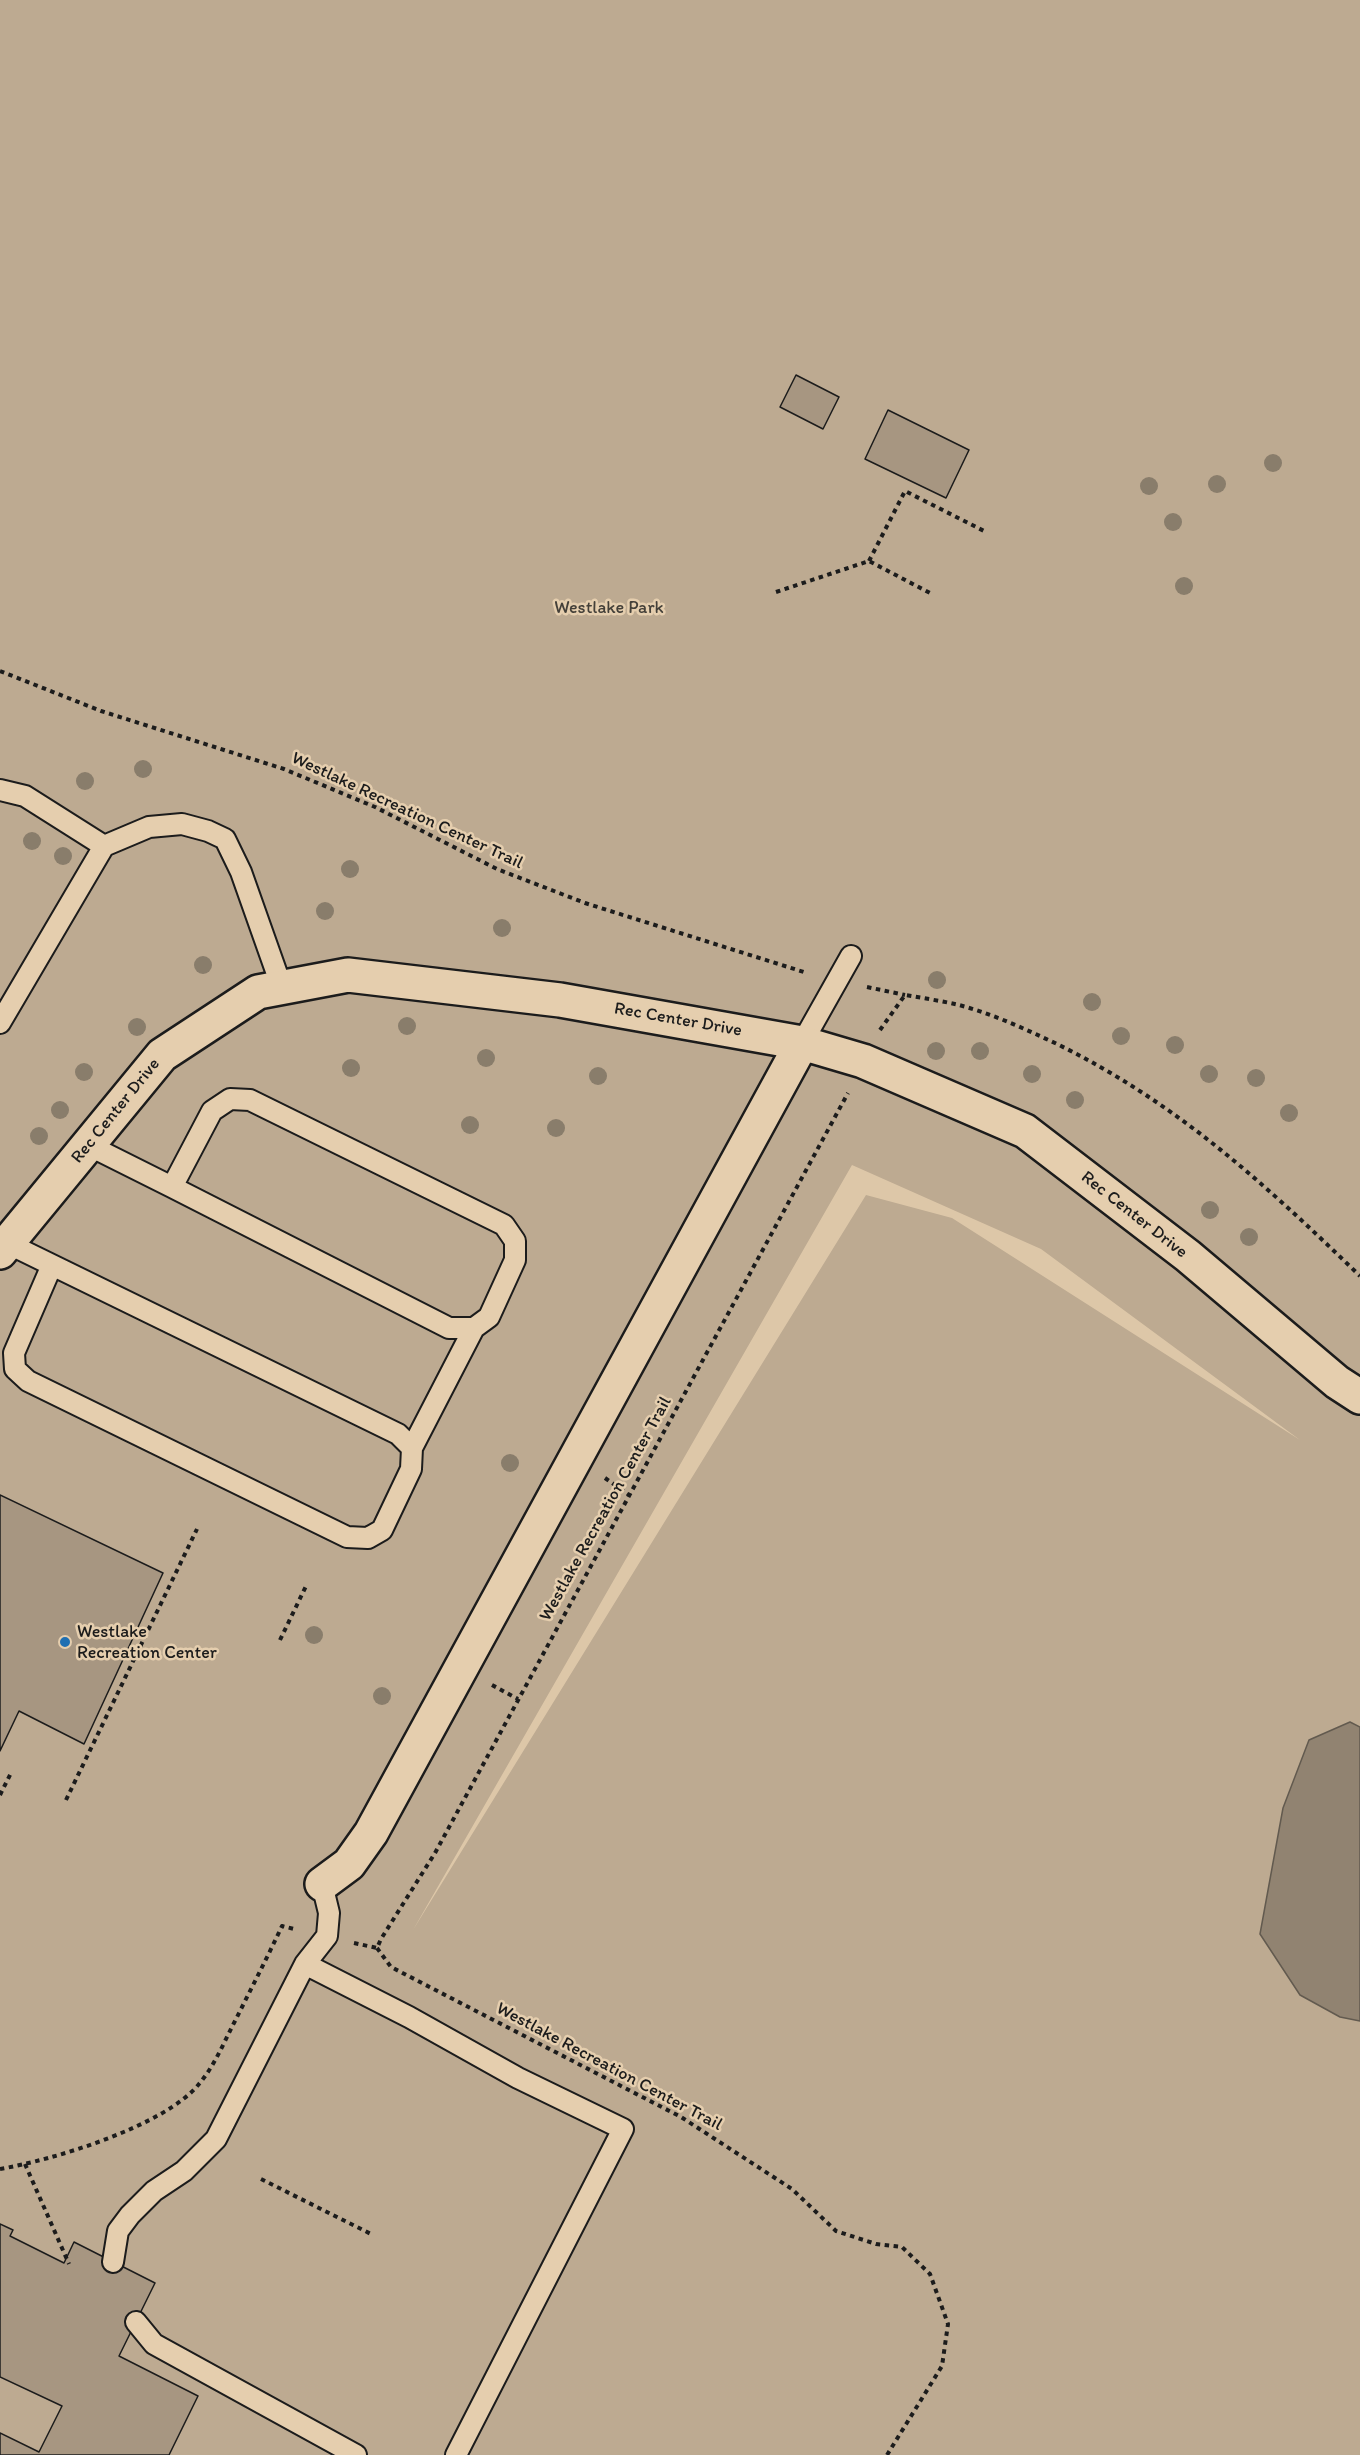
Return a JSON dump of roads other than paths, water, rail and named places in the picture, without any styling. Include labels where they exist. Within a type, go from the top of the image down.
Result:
[{"type":"street","name":"Rec Center Drive","points":[[3,1248],[162,1055],[258,992],[348,975],[560,1000],[802,1043],[863,1061],[1025,1131],[1188,1256],[1337,1382],[1360,1397]]},
{"type":"street","points":[[322,1884],[349,1864],[371,1833],[802,1043]]},
{"type":"lane","points":[[0,790],[25,796],[104,846]]},
{"type":"lane","points":[[0,1023],[104,846],[149,827],[182,824],[208,831],[225,839],[241,872],[282,988]]},
{"type":"lane","points":[[802,1043],[851,956]]},
{"type":"lane","points":[[52,1265],[14,1353],[15,1369],[28,1381],[347,1537],[368,1538],[382,1530],[411,1469],[412,1448],[474,1328],[489,1317],[515,1260],[515,1241],[504,1225],[250,1100],[230,1099],[212,1111],[172,1187]]},
{"type":"lane","points":[[88,1145],[449,1328],[474,1328]]},
{"type":"lane","points":[[3,1248],[52,1265],[398,1434],[412,1448]]},
{"type":"lane","points":[[113,2262],[118,2231],[130,2214],[154,2190],[184,2171],[216,2139],[305,1964],[327,1936],[329,1913],[322,1884]]},
{"type":"lane","points":[[305,1964],[408,2017],[518,2078],[623,2129],[456,2455]]},
{"type":"lane","points":[[136,2322],[154,2344],[356,2455]]},
{"type":"place","name":"Westlake Recreation Center","points":[[65,1642]]},
{"type":"park label","name":"Westlake Park","points":[[609,608]]}]
